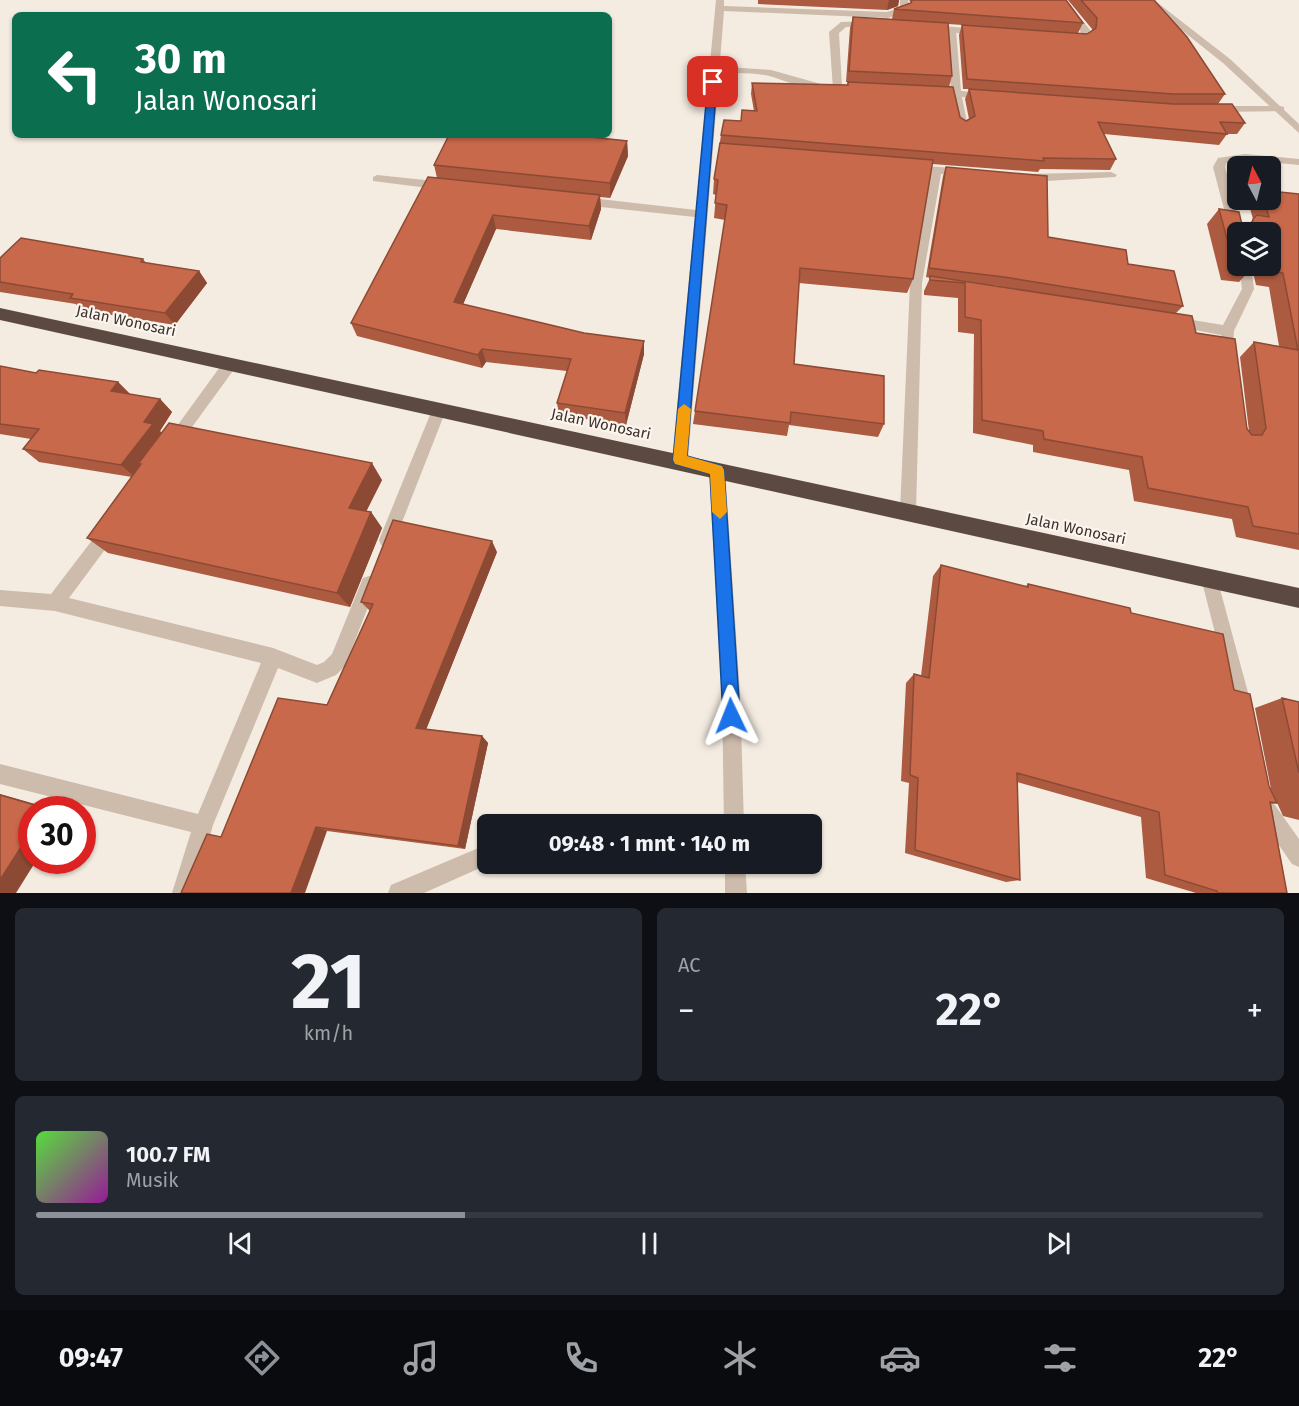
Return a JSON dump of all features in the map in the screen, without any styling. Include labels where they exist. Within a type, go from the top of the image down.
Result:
[{"type":"highway","name":"Jalan Wonosari","points":[[0,314],[680,460],[1299,598]]},
{"type":"street","points":[[680,460],[701,214],[711,152],[714,69],[720,4],[888,15],[903,10],[906,6],[904,0]]},
{"type":"street","points":[[1059,39],[1082,39],[1086,36],[1085,30],[1061,0]]},
{"type":"street","points":[[1148,0],[1219,53],[1280,109],[1299,130]]},
{"type":"street","points":[[837,87],[834,32],[837,26],[860,22],[894,25]]},
{"type":"street","points":[[917,27],[987,33]]},
{"type":"street","points":[[951,30],[956,94],[963,127]]},
{"type":"street","points":[[714,69],[771,74],[800,84],[849,88]]},
{"type":"street","points":[[927,92],[998,97]]},
{"type":"street","points":[[1200,110],[1280,109]]},
{"type":"street","points":[[1233,222],[1219,167],[1222,160],[1245,157],[1299,162]]},
{"type":"street","points":[[903,167],[979,173]]},
{"type":"street","points":[[908,512],[916,283],[936,170]]},
{"type":"street","points":[[1012,176],[1044,179],[1111,175]]},
{"type":"street","points":[[377,179],[458,188]]},
{"type":"street","points":[[574,200],[701,214]]},
{"type":"street","points":[[1230,353],[1227,331],[1248,289],[1246,276]]},
{"type":"street","points":[[916,283],[934,285]]},
{"type":"street","points":[[1161,320],[1227,331]]},
{"type":"street","points":[[167,450],[230,364]]},
{"type":"street","points":[[382,551],[439,410]]},
{"type":"street","points":[[717,470],[730,694],[734,814]]},
{"type":"street","points":[[56,603],[118,517]]},
{"type":"street","points":[[0,598],[56,603],[273,657],[317,674],[330,669],[339,660],[374,573]]},
{"type":"street","points":[[1209,578],[1247,726]]},
{"type":"street","points":[[183,893],[203,825],[273,657]]},
{"type":"street","points":[[0,774],[203,825]]},
{"type":"street","points":[[1258,791],[1275,826],[1299,857]]},
{"type":"street","points":[[399,893],[477,859]]},
{"type":"street","points":[[735,874],[736,893]]},
{"type":"building","points":[[912,0],[1066,0],[1083,23],[894,9],[911,3]]},
{"type":"building","points":[[1081,0],[1154,0],[1187,37],[1225,94],[1173,94],[967,79],[962,25],[1087,34],[1096,28],[1097,18]]},
{"type":"building","points":[[853,17],[948,23],[952,76],[849,71]]},
{"type":"building","points":[[848,82],[953,87],[960,117],[966,121],[975,116],[969,89],[1173,104],[1232,104],[1245,123],[1220,122],[1227,134],[1098,122],[1116,159],[1043,158],[1044,161],[721,135],[724,120],[741,121],[742,110],[757,111],[752,83],[848,85]]},
{"type":"building","points":[[448,138],[600,138],[627,141],[610,183],[434,165]]},
{"type":"building","points":[[720,143],[933,160],[913,279],[800,268],[794,364],[884,376],[884,424],[791,412],[790,423],[695,411],[727,205],[715,203],[718,180],[714,179]]},
{"type":"building","points":[[946,167],[1047,176],[1048,237],[1126,250],[1128,264],[1174,271],[1183,306],[1004,277],[929,268]]},
{"type":"building","points":[[428,177],[600,195],[589,226],[493,215],[454,302],[584,333],[644,341],[625,413],[557,403],[571,359],[482,349],[478,355],[351,323]]},
{"type":"building","points":[[1281,192],[1299,194],[1299,534],[1253,526],[1248,507],[1148,488],[1142,457],[1044,439],[1043,431],[982,420],[981,320],[965,317],[965,283],[930,280],[930,276],[1192,316],[1196,333],[1235,339],[1247,429],[1252,435],[1262,435],[1266,428],[1254,342],[1298,350],[1283,273],[1281,273],[1281,222],[1252,222],[1257,215],[1269,217],[1267,210],[1281,210]]},
{"type":"building","points":[[1219,209],[1239,212],[1241,222],[1227,222],[1227,239]]},
{"type":"building","points":[[21,238],[199,271],[165,313],[70,298],[73,294],[0,282],[0,258]]},
{"type":"building","points":[[0,366],[36,373],[39,370],[118,382],[111,391],[160,399],[144,422],[153,424],[121,465],[23,449],[39,429],[0,424]]},
{"type":"building","points":[[169,423],[372,463],[349,508],[371,512],[337,593],[87,538]]},
{"type":"building","points":[[393,520],[492,541],[416,728],[482,736],[458,846],[316,827],[291,893],[181,893],[207,834],[221,837],[278,698],[327,705],[373,604],[361,602]]},
{"type":"building","points":[[941,565],[1028,587],[1028,584],[1130,608],[1131,613],[1223,634],[1234,690],[1250,694],[1269,786],[1277,803],[1270,802],[1287,893],[1218,893],[1165,875],[1159,812],[1017,773],[1020,880],[915,850],[918,778],[910,775],[914,674],[929,678]]},
{"type":"building","points":[[1282,698],[1299,702],[1299,773]]},
{"type":"building","points":[[0,795],[18,800],[18,852],[0,880]]},
{"type":"slow traffic","points":[[684,409],[680,460],[717,470],[720,512]]},
{"type":"route","points":[[713,82],[680,460],[717,470],[731,716]]}]
